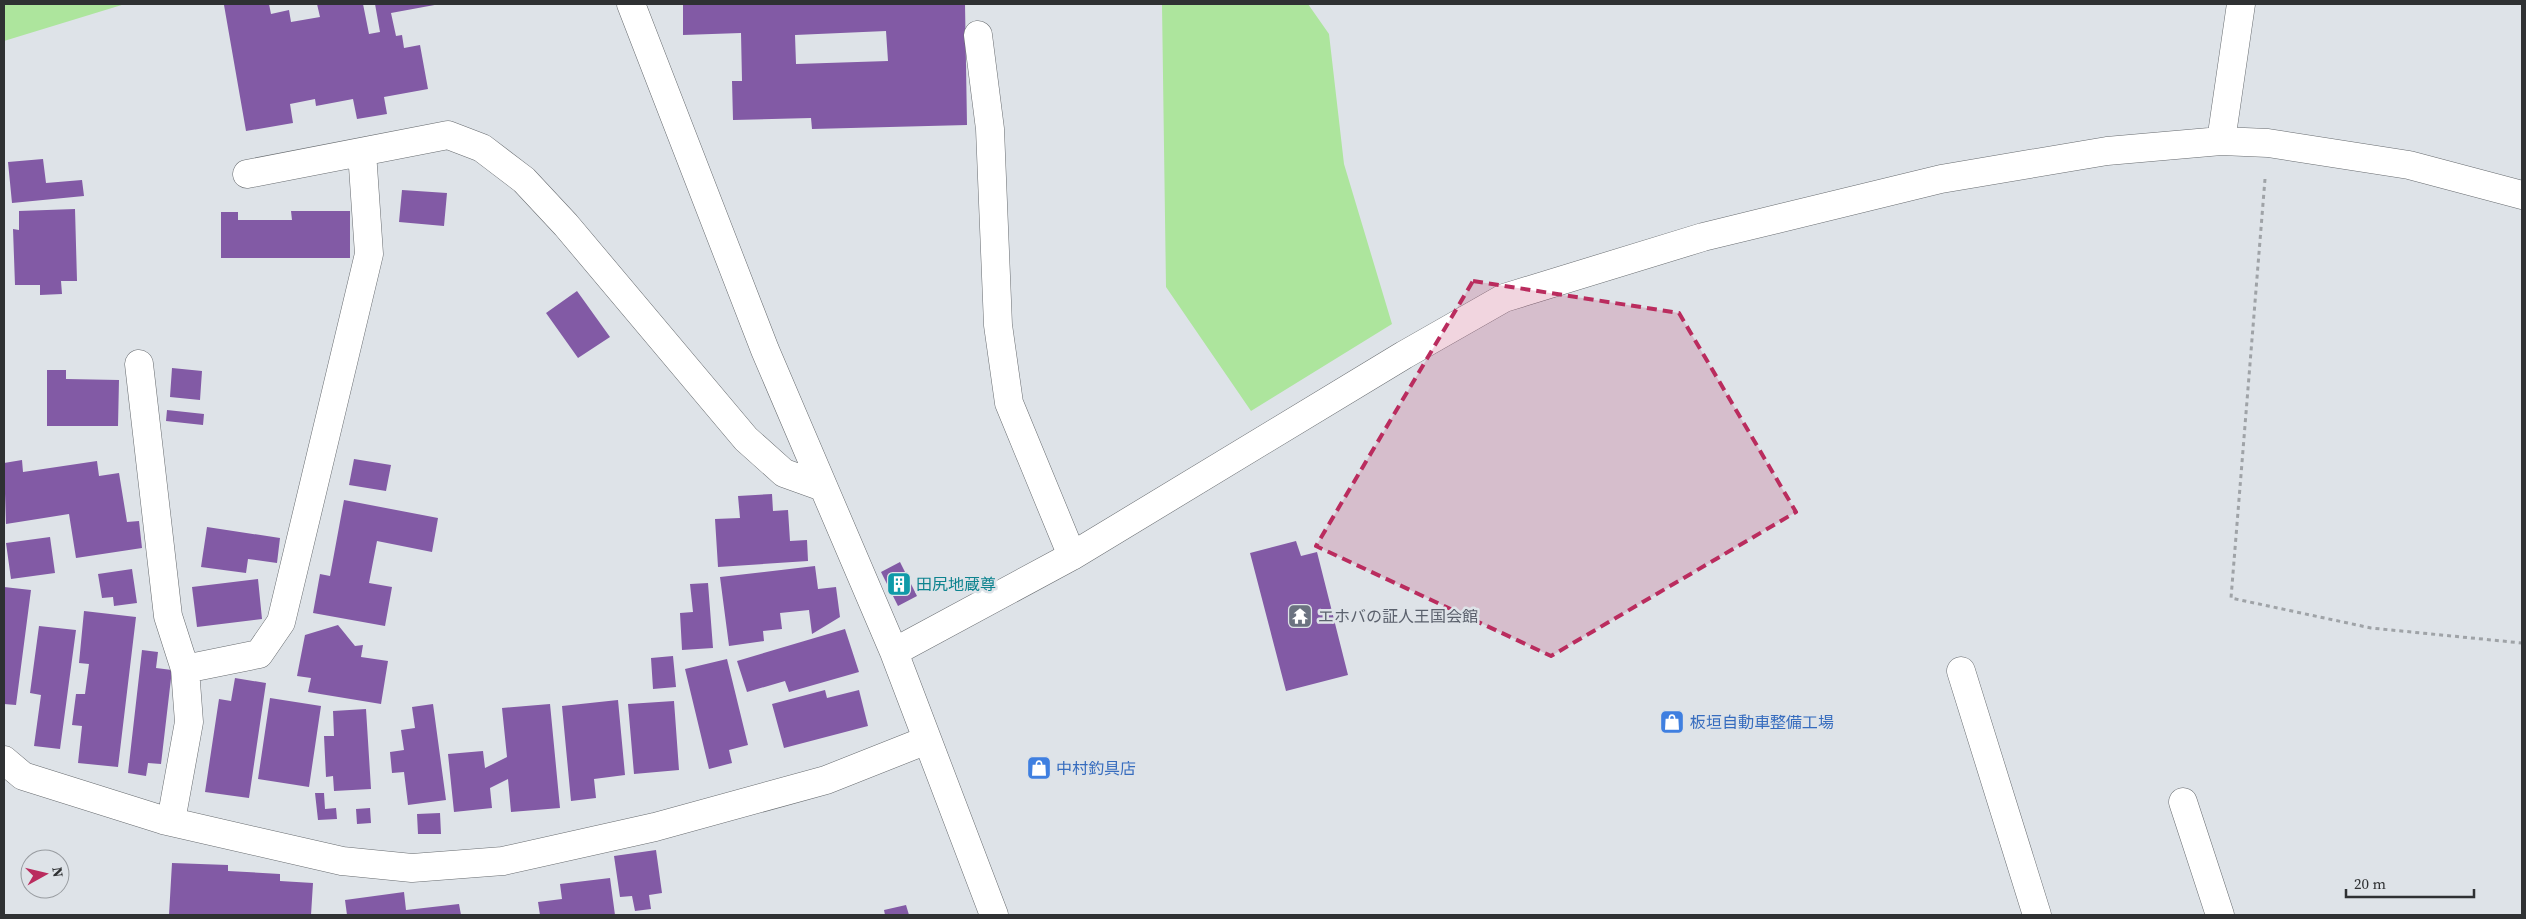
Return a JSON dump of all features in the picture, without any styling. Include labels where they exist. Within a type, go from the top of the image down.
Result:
[{"type":"street","points":[[631,4],[765,350],[894,652],[994,915]]},
{"type":"street","points":[[2221,141],[2241,4]]},
{"type":"street","points":[[978,35],[990,128],[998,325],[1009,403],[1072,556]]},
{"type":"street","points":[[247,174],[448,135],[482,148],[524,180],[566,225],[746,439],[784,473],[823,486]]},
{"type":"street","points":[[894,652],[1072,556],[1395,360],[1504,298],[1703,237],[1941,179],[2107,151],[2221,141],[2268,143],[2409,165],[2522,195]]},
{"type":"street","points":[[185,669],[259,654],[281,622],[369,254],[362,152]]},
{"type":"street","points":[[139,364],[168,616],[185,669],[189,722],[171,821]]},
{"type":"street","points":[[1961,671],[2038,915]]},
{"type":"street","points":[[4,760],[23,776],[171,821],[342,861],[412,868],[503,861],[655,827],[826,780],[927,740]]},
{"type":"street","points":[[2183,802],[2220,915]]},
{"type":"path","points":[[2268,143],[2231,598],[2371,628],[2522,643]]},
{"type":"highlighted area","points":[[1473,281],[1679,313],[1796,512],[1551,656],[1316,546]]},
{"type":"green space","points":[[4,4],[125,4],[4,41]]},
{"type":"green space","points":[[1308,4],[1329,34],[1344,164],[1392,324],[1251,411],[1166,287],[1162,5]]},
{"type":"building","points":[[269,4],[271,14],[289,10],[291,22],[320,17],[317,4],[363,4],[369,34],[380,32],[375,4],[440,4],[391,13],[396,36],[402,35],[404,48],[420,45],[428,89],[384,97],[387,114],[357,119],[353,99],[316,106],[315,99],[290,104],[293,123],[246,131],[224,5]]},
{"type":"building","points":[[683,4],[965,4],[967,125],[812,129],[811,118],[733,120],[732,81],[742,81],[741,33],[683,35]],"holes":[[[886,31],[888,61],[796,64],[795,35]]]},
{"type":"building","points":[[43,159],[46,183],[82,180],[84,196],[12,203],[8,162]]},
{"type":"building","points":[[402,190],[447,193],[444,226],[399,222]]},
{"type":"building","points":[[75,209],[77,281],[61,281],[62,294],[40,295],[40,285],[15,285],[13,229],[19,230],[19,211]]},
{"type":"building","points":[[291,211],[350,211],[350,258],[221,258],[221,212],[238,212],[238,220],[292,220]]},
{"type":"building","points":[[577,291],[610,337],[578,358],[546,313]]},
{"type":"building","points":[[172,368],[202,371],[200,400],[170,397]]},
{"type":"building","points":[[47,370],[66,370],[66,379],[119,380],[118,426],[47,426]]},
{"type":"building","points":[[167,410],[204,414],[203,425],[166,421]]},
{"type":"building","points":[[354,459],[391,465],[386,491],[349,485]]},
{"type":"building","points":[[22,460],[23,472],[97,461],[99,476],[119,473],[127,522],[139,521],[142,548],[76,558],[69,514],[6,524],[4,463]]},
{"type":"building","points":[[772,494],[773,511],[788,510],[790,541],[807,540],[808,561],[718,567],[715,519],[740,518],[738,496]]},
{"type":"building","points":[[344,500],[438,518],[432,552],[377,541],[369,583],[392,587],[385,626],[313,613],[320,574],[330,576]]},
{"type":"building","points":[[207,527],[280,538],[277,563],[248,559],[246,573],[201,567]]},
{"type":"building","points":[[50,537],[55,573],[11,579],[6,543]]},
{"type":"building","name":"エホバの証人王国会館","points":[[1296,541],[1301,556],[1317,552],[1348,675],[1286,691],[1250,553]]},
{"type":"building","name":"田尻地蔵尊","points":[[900,562],[917,596],[898,606],[881,572]]},
{"type":"building","points":[[815,566],[818,589],[836,587],[840,617],[812,634],[809,610],[780,613],[782,629],[763,631],[764,641],[729,646],[720,577]]},
{"type":"building","points":[[132,569],[137,603],[114,606],[113,597],[102,598],[98,574]]},
{"type":"building","points":[[258,579],[262,619],[197,627],[192,587]]},
{"type":"building","points":[[708,583],[713,648],[682,650],[680,613],[693,612],[690,584]]},
{"type":"building","points":[[4,587],[31,590],[16,705],[4,704]]},
{"type":"building","points":[[84,611],[136,617],[118,767],[78,763],[82,726],[72,725],[76,694],[85,694],[89,664],[79,663]]},
{"type":"building","points":[[338,625],[355,646],[363,645],[361,657],[388,661],[381,704],[308,692],[311,678],[297,676],[305,635]]},
{"type":"building","points":[[39,626],[76,630],[60,749],[34,746],[41,695],[30,693]]},
{"type":"building","points":[[845,629],[859,672],[789,692],[785,681],[747,692],[737,661]]},
{"type":"building","points":[[142,650],[158,652],[156,668],[172,670],[161,764],[148,763],[146,776],[128,773]]},
{"type":"building","points":[[673,656],[676,687],[653,689],[651,658]]},
{"type":"building","points":[[727,659],[748,745],[729,750],[732,763],[709,769],[685,669]]},
{"type":"building","points":[[235,678],[266,683],[249,798],[205,792],[219,699],[231,701]]},
{"type":"building","points":[[825,690],[827,698],[859,690],[868,726],[784,748],[772,704]]},
{"type":"building","points":[[270,698],[321,706],[309,787],[258,779]]},
{"type":"building","points":[[618,700],[625,775],[594,779],[596,798],[571,801],[562,706]]},
{"type":"building","points":[[674,701],[679,770],[634,774],[628,704]]},
{"type":"building","points":[[433,704],[446,800],[408,805],[404,772],[392,773],[390,752],[404,750],[401,730],[415,728],[412,707]]},
{"type":"building","points":[[550,704],[560,808],[511,812],[508,779],[490,788],[492,808],[454,812],[448,754],[483,751],[485,768],[507,757],[502,708]]},
{"type":"building","points":[[366,709],[371,789],[334,791],[333,776],[326,777],[324,736],[334,736],[333,711]]},
{"type":"building","points":[[315,793],[324,793],[325,809],[336,808],[337,819],[318,820]]},
{"type":"building","points":[[370,808],[371,823],[357,824],[356,809]]},
{"type":"building","points":[[440,813],[441,834],[418,834],[417,814]]},
{"type":"building","points":[[656,850],[662,893],[649,895],[651,909],[635,911],[632,896],[620,897],[614,856]]},
{"type":"building","points":[[172,863],[228,865],[228,871],[280,874],[280,881],[313,883],[311,915],[169,915]]},
{"type":"building","points":[[610,878],[615,915],[540,915],[538,902],[562,899],[560,884]]},
{"type":"building","points":[[404,892],[406,910],[459,904],[461,915],[347,915],[345,900]]},
{"type":"building","points":[[906,905],[909,915],[885,915],[884,910]]},
{"type":"place","name":"田尻地蔵尊","points":[[899,584]]},
{"type":"place","name":"エホバの証人王国会館","points":[[1300,616]]},
{"type":"place","name":"板垣自動車整備工場","points":[[1672,722]]},
{"type":"place","name":"中村釣具店","points":[[1039,768]]}]
